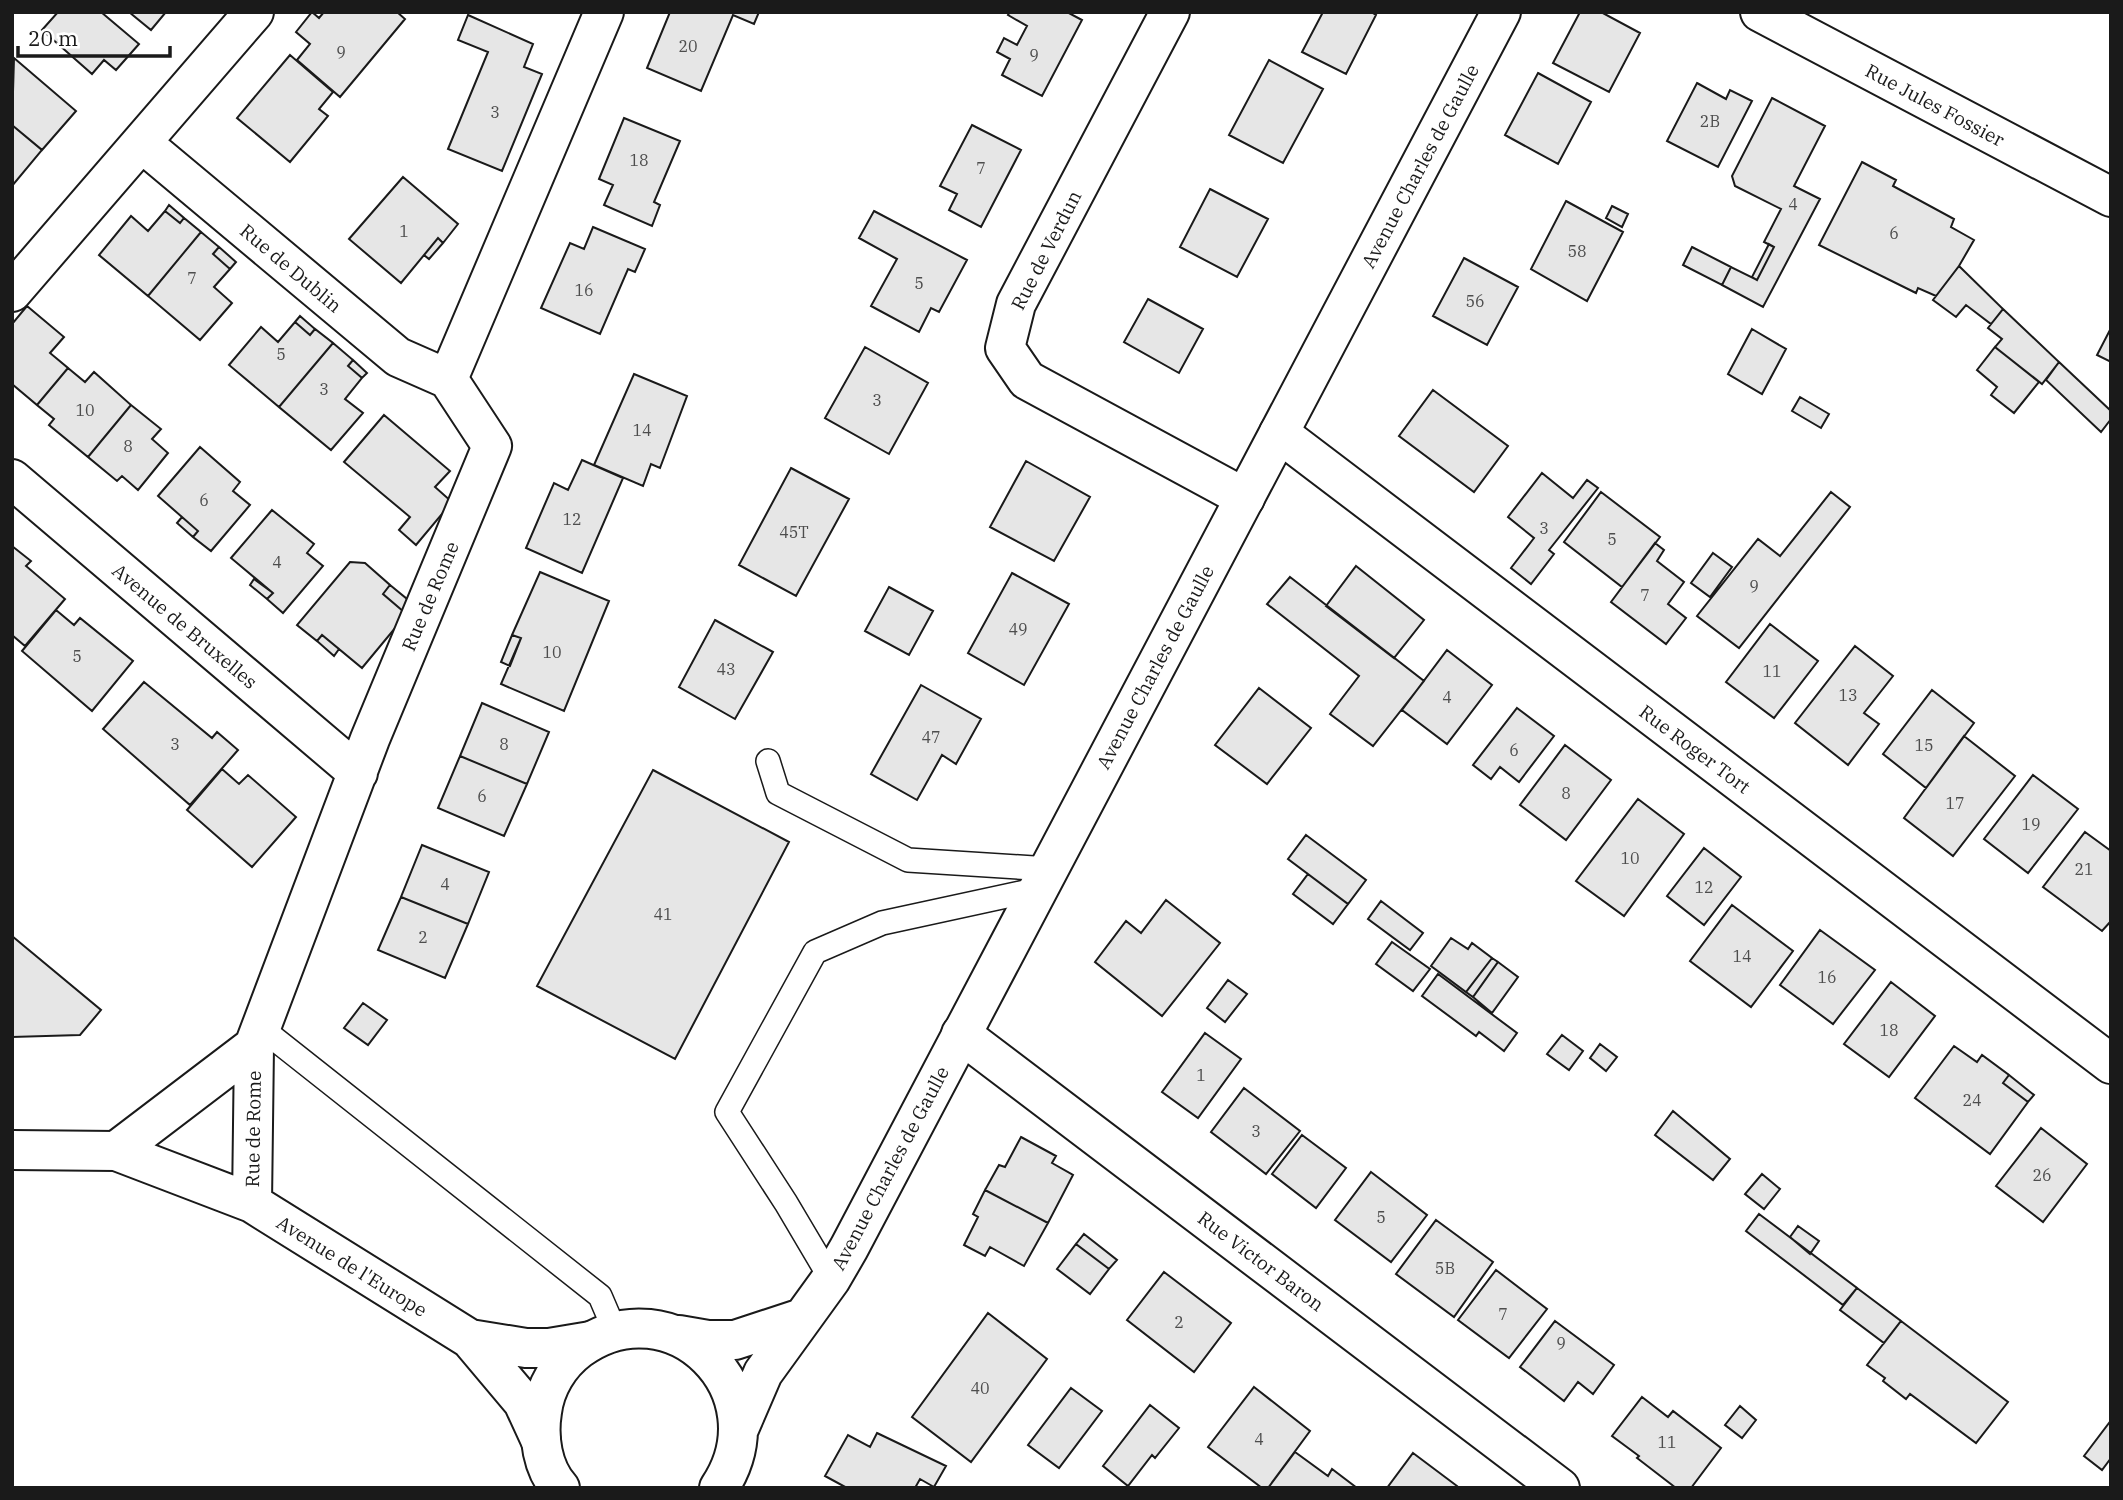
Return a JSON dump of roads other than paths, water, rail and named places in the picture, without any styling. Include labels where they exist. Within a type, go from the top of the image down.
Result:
[{"type":"street","points":[[12,292],[254,12]]},
{"type":"street","points":[[448,379],[604,12]]},
{"type":"street","name":"Rue de Verdun","points":[[1170,12],[1016,304],[1005,348],[1027,380],[1245,498]]},
{"type":"street","name":"Avenue Charles de Gaulle","points":[[738,1431],[763,1373],[831,1279],[1502,12]]},
{"type":"street","name":"Rue Jules Fossier","points":[[1760,12],[2111,197]]},
{"type":"street","name":"Rue de Dublin","points":[[142,143],[398,357],[448,379]]},
{"type":"street","name":"Rue de Rome","points":[[252,1203],[258,1037],[358,773],[492,446],[448,379]]},
{"type":"street","name":"Rue Roger Tort","points":[[1279,433],[2111,1064]]},
{"type":"street","name":"Avenue de Bruxelles","points":[[12,479],[358,773]]},
{"type":"street","name":"Rue Victor Baron","points":[[961,1034],[1560,1488]]},
{"type":"street","points":[[12,1150],[116,1151],[258,1037]]},
{"type":"street","name":"Avenue de l'Europe","points":[[116,1151],[252,1203],[470,1339],[523,1402],[541,1441]]},
{"type":"street","points":[[668,1333],[708,1340],[735,1340],[802,1318]]},
{"type":"street","name":"Avenue de l'Europe","points":[[470,1339],[526,1348],[549,1348],[642,1328],[668,1333]]},
{"type":"street","points":[[668,1333],[692,1344],[713,1361],[728,1382],[735,1401],[738,1411],[738,1441],[730,1471],[719,1488]]},
{"type":"street","points":[[560,1488],[555,1483],[543,1455],[540,1428],[543,1402],[553,1378],[569,1357],[603,1336]]},
{"type":"lane","points":[[768,761],[778,793],[908,860],[1044,879]]},
{"type":"lane","points":[[831,1279],[727,1112],[815,952],[882,923],[1044,879]]},
{"type":"lane","points":[[258,1037],[600,1296],[603,1336]]}]
